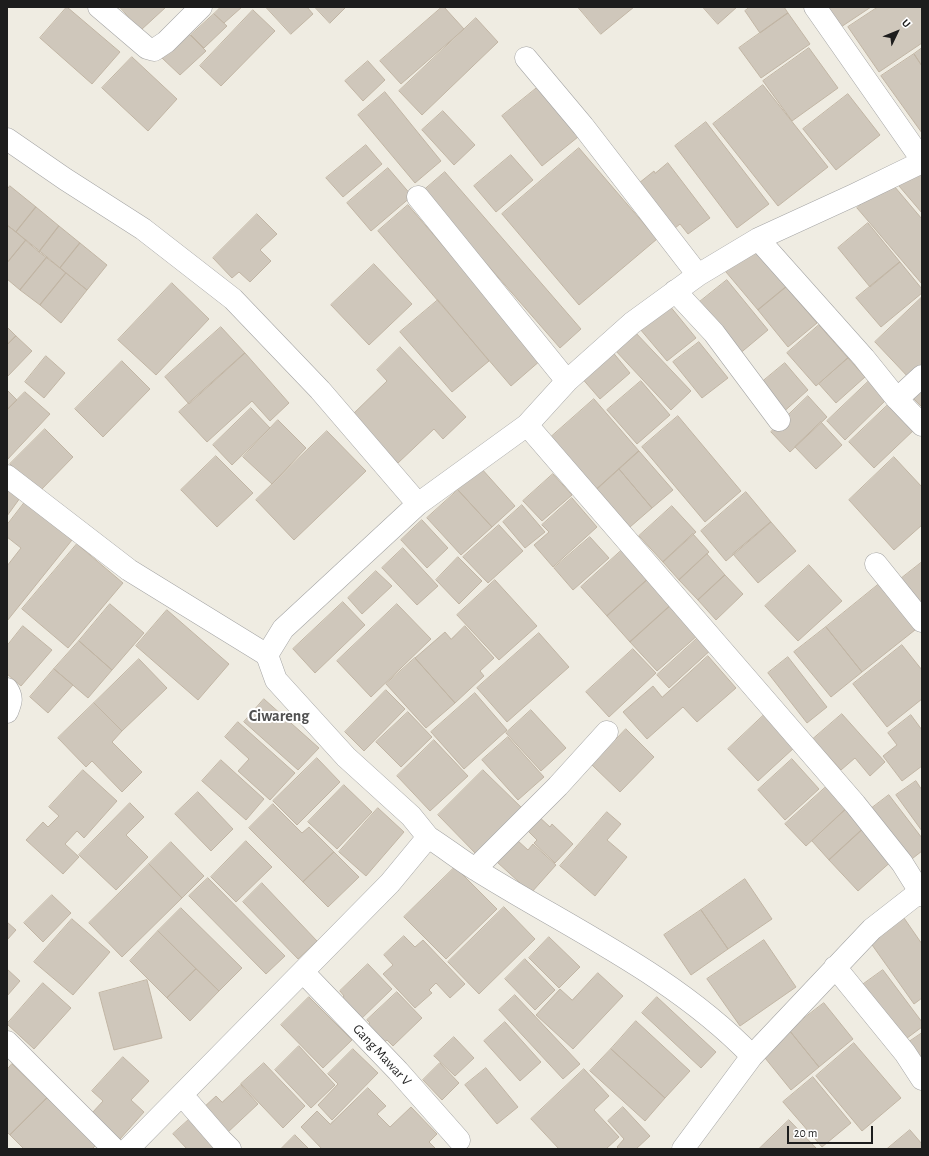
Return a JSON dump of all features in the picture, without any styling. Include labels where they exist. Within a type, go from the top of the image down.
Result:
[{"type":"street","points":[[99,7],[147,48],[154,50],[166,42],[201,7]]},
{"type":"street","points":[[267,655],[283,629],[418,504],[527,425],[567,381],[632,323],[698,275],[758,238],[854,195],[922,161],[815,7]]},
{"type":"street","points":[[526,58],[582,126],[698,275]]},
{"type":"street","points":[[7,139],[65,179],[143,229],[233,299],[320,390],[418,504]]},
{"type":"street","points":[[418,196],[567,381]]},
{"type":"street","points":[[758,238],[859,352],[897,399],[922,425]]},
{"type":"street","points":[[676,291],[714,333],[779,420]]},
{"type":"street","points":[[897,399],[922,376]]},
{"type":"street","points":[[527,425],[855,804],[902,863],[921,892],[872,929],[752,1056],[683,1149]]},
{"type":"street","points":[[7,476],[129,570],[267,655],[276,680],[346,757],[411,816],[428,836],[475,869],[583,932],[678,992],[733,1037],[752,1056]]},
{"type":"street","points":[[876,564],[922,621]]},
{"type":"street","points":[[7,689],[11,694],[12,700],[7,712]]},
{"type":"street","points":[[475,869],[558,786],[607,732]]},
{"type":"street","points":[[128,1149],[390,883],[428,836]]},
{"type":"street","points":[[835,967],[904,1053],[922,1079]]},
{"type":"street","name":"Gang Mawar V","points":[[303,972],[398,1071],[459,1140]]},
{"type":"street","points":[[7,1042],[114,1149]]},
{"type":"street","points":[[182,1095],[230,1149]]},
{"type":"building","points":[[67,7],[120,52],[92,84],[40,38]]},
{"type":"building","points":[[120,7],[166,7],[141,30]]},
{"type":"building","points":[[221,7],[242,7],[224,23],[214,14]]},
{"type":"building","points":[[266,7],[307,7],[313,14],[291,34]]},
{"type":"building","points":[[315,7],[346,7],[330,23]]},
{"type":"building","points":[[442,7],[444,7],[464,29],[401,84],[380,61]]},
{"type":"building","points":[[578,7],[634,7],[601,34]]},
{"type":"building","points":[[703,7],[737,7],[718,24]]},
{"type":"building","points":[[750,7],[784,7],[788,13],[760,33],[745,11]]},
{"type":"building","points":[[828,7],[871,7],[841,27]]},
{"type":"building","points":[[878,7],[921,7],[922,9],[922,43],[879,72],[848,27]]},
{"type":"building","points":[[253,10],[275,31],[221,86],[200,66]]},
{"type":"building","points":[[788,13],[810,44],[761,78],[739,48]]},
{"type":"building","points":[[214,14],[227,26],[204,48],[191,35]]},
{"type":"building","points":[[476,18],[498,42],[422,115],[399,91]]},
{"type":"building","points":[[189,34],[206,51],[180,75],[162,58]]},
{"type":"building","points":[[809,48],[838,88],[792,121],[763,81]]},
{"type":"building","points":[[922,48],[922,66],[914,54]]},
{"type":"building","points":[[914,54],[922,66],[922,133],[881,76]]},
{"type":"building","points":[[132,57],[177,99],[148,131],[102,88]]},
{"type":"building","points":[[368,61],[385,80],[363,101],[345,81]]},
{"type":"building","points":[[763,85],[828,167],[778,206],[713,124]]},
{"type":"building","points":[[538,87],[578,137],[542,166],[502,116]]},
{"type":"building","points":[[385,92],[441,161],[415,183],[358,115]]},
{"type":"building","points":[[848,94],[880,135],[836,170],[803,129]]},
{"type":"building","points":[[443,111],[475,145],[454,165],[422,130]]},
{"type":"building","points":[[706,122],[769,204],[737,228],[675,146]]},
{"type":"building","points":[[366,145],[382,164],[343,197],[326,178]]},
{"type":"building","points":[[579,148],[657,239],[579,305],[502,214]]},
{"type":"building","points":[[511,155],[533,180],[496,212],[474,186]]},
{"type":"building","points":[[668,163],[710,218],[688,234],[680,224],[669,233],[634,187],[654,171],[655,173]]},
{"type":"building","points":[[388,168],[412,196],[371,231],[347,203]]},
{"type":"building","points":[[917,170],[922,176],[922,213],[899,186]]},
{"type":"building","points":[[445,172],[581,329],[560,348],[423,191]]},
{"type":"building","points":[[889,180],[922,219],[922,284],[857,208]]},
{"type":"building","points":[[10,186],[36,207],[16,232],[7,225],[7,190]]},
{"type":"building","points":[[408,205],[541,360],[511,386],[378,231]]},
{"type":"building","points":[[36,207],[59,226],[39,252],[16,232]]},
{"type":"building","points":[[257,214],[277,234],[260,250],[271,261],[250,282],[239,272],[232,278],[213,258]]},
{"type":"building","points":[[868,223],[900,262],[870,287],[838,248]]},
{"type":"building","points":[[7,225],[26,240],[7,263]]},
{"type":"building","points":[[59,226],[80,243],[60,268],[39,252]]},
{"type":"building","points":[[26,240],[47,257],[20,290],[7,279],[7,263]]},
{"type":"building","points":[[80,243],[107,265],[87,290],[60,268]]},
{"type":"building","points":[[755,248],[786,287],[758,310],[726,272]]},
{"type":"building","points":[[47,257],[66,273],[40,305],[20,290]]},
{"type":"building","points":[[900,262],[922,289],[922,293],[881,327],[856,298]]},
{"type":"building","points":[[374,264],[412,304],[369,345],[331,305]]},
{"type":"building","points":[[66,273],[87,290],[61,323],[40,305]]},
{"type":"building","points":[[727,280],[768,330],[738,355],[697,304]]},
{"type":"building","points":[[172,283],[209,319],[156,375],[118,340]]},
{"type":"building","points":[[786,287],[817,323],[788,347],[758,310]]},
{"type":"building","points":[[921,298],[922,367],[910,379],[875,342]]},
{"type":"building","points":[[438,300],[489,361],[452,392],[400,332]]},
{"type":"building","points":[[669,305],[696,338],[667,361],[640,329]]},
{"type":"building","points":[[819,325],[848,358],[816,386],[787,353]]},
{"type":"building","points":[[7,327],[16,336],[7,345]]},
{"type":"building","points":[[221,327],[245,353],[189,404],[165,377]]},
{"type":"building","points":[[634,331],[691,391],[671,410],[614,349]]},
{"type":"building","points":[[16,336],[32,351],[7,377],[7,345]]},
{"type":"building","points":[[699,342],[728,378],[702,398],[673,362]]},
{"type":"building","points":[[400,347],[466,417],[443,439],[434,429],[398,463],[352,415],[387,381],[377,370]]},
{"type":"building","points":[[611,350],[630,373],[600,399],[580,376]]},
{"type":"building","points":[[245,353],[289,403],[270,421],[252,401],[207,442],[179,412]]},
{"type":"building","points":[[46,356],[65,373],[44,398],[25,382]]},
{"type":"building","points":[[848,358],[865,377],[836,403],[819,384]]},
{"type":"building","points":[[122,361],[150,389],[103,437],[75,409]]},
{"type":"building","points":[[785,363],[808,390],[780,415],[756,387]]},
{"type":"building","points":[[870,380],[888,398],[845,440],[827,421]]},
{"type":"building","points":[[641,381],[670,415],[637,444],[607,410]]},
{"type":"building","points":[[922,386],[922,407],[911,396]]},
{"type":"building","points":[[7,390],[17,400],[7,410]]},
{"type":"building","points":[[25,392],[50,414],[7,460],[7,410]]},
{"type":"building","points":[[808,396],[827,417],[790,452],[771,432]]},
{"type":"building","points":[[594,399],[639,451],[597,489],[551,437]]},
{"type":"building","points":[[891,402],[916,428],[874,468],[849,442]]},
{"type":"building","points":[[251,408],[270,428],[232,465],[213,445]]},
{"type":"building","points":[[678,416],[741,491],[705,522],[642,447]]},
{"type":"building","points":[[278,420],[306,448],[272,484],[243,457]]},
{"type":"building","points":[[821,422],[842,445],[816,469],[795,447]]},
{"type":"building","points":[[45,429],[73,457],[39,492],[10,464]]},
{"type":"building","points":[[327,431],[366,471],[294,540],[256,500]]},
{"type":"building","points":[[639,451],[673,490],[652,508],[619,469]]},
{"type":"building","points":[[216,456],[253,493],[217,527],[181,490]]},
{"type":"building","points":[[894,457],[922,487],[922,525],[894,550],[849,500]]},
{"type":"building","points":[[481,468],[515,506],[492,527],[458,490]]},
{"type":"building","points":[[619,469],[652,508],[630,527],[597,489]]},
{"type":"building","points":[[553,474],[572,495],[542,521],[523,501]]},
{"type":"building","points":[[7,488],[20,498],[7,516]]},
{"type":"building","points":[[458,490],[492,527],[461,555],[427,518]]},
{"type":"building","points":[[746,492],[771,522],[726,561],[701,531]]},
{"type":"building","points":[[572,498],[597,527],[553,567],[534,545],[549,532],[542,525]]},
{"type":"building","points":[[25,502],[72,540],[7,621],[7,566],[21,548],[7,537],[7,525]]},
{"type":"building","points":[[522,505],[545,532],[525,548],[503,522]]},
{"type":"building","points":[[672,506],[696,532],[663,562],[639,536]]},
{"type":"building","points":[[422,520],[448,548],[427,568],[401,540]]},
{"type":"building","points":[[771,522],[796,551],[758,583],[733,554]]},
{"type":"building","points":[[499,525],[523,551],[488,583],[463,557]]},
{"type":"building","points":[[693,534],[709,552],[679,580],[663,562]]},
{"type":"building","points":[[590,537],[609,558],[573,590],[554,568]]},
{"type":"building","points":[[77,544],[123,583],[68,648],[22,609]]},
{"type":"building","points":[[403,548],[438,586],[417,605],[382,568]]},
{"type":"building","points":[[622,550],[648,579],[607,616],[581,587]]},
{"type":"building","points":[[707,554],[725,575],[698,600],[679,580]]},
{"type":"building","points":[[458,557],[482,581],[459,604],[436,580]]},
{"type":"building","points":[[922,562],[922,607],[898,581]]},
{"type":"building","points":[[809,565],[842,601],[798,641],[765,606]]},
{"type":"building","points":[[376,571],[392,586],[362,614],[348,598]]},
{"type":"building","points":[[725,575],[743,594],[716,620],[698,600]]},
{"type":"building","points":[[648,579],[671,605],[630,642],[607,616]]},
{"type":"building","points":[[495,580],[537,626],[499,660],[457,615]]},
{"type":"building","points":[[884,580],[920,626],[862,672],[826,627]]},
{"type":"building","points":[[343,602],[365,625],[315,673],[293,649]]},
{"type":"building","points":[[110,604],[144,633],[112,670],[79,641]]},
{"type":"building","points":[[397,604],[431,639],[371,697],[337,661]]},
{"type":"building","points":[[671,605],[698,635],[657,671],[630,642]]},
{"type":"building","points":[[167,610],[229,664],[198,700],[136,646]]},
{"type":"building","points":[[23,626],[52,650],[21,686],[7,674],[7,646]]},
{"type":"building","points":[[465,626],[494,658],[480,671],[484,676],[455,703],[415,658],[445,632],[451,639]]},
{"type":"building","points":[[826,627],[862,672],[831,697],[794,652]]},
{"type":"building","points":[[539,633],[569,667],[507,722],[477,688]]},
{"type":"building","points":[[701,635],[713,648],[669,688],[657,675]]},
{"type":"building","points":[[79,641],[112,670],[88,698],[54,669]]},
{"type":"building","points":[[902,645],[922,670],[922,699],[887,727],[853,684]]},
{"type":"building","points":[[633,649],[656,673],[609,717],[586,692]]},
{"type":"building","points":[[708,656],[736,688],[697,722],[683,707],[647,739],[623,712],[653,686],[662,697]]},
{"type":"building","points":[[788,657],[827,707],[807,723],[768,673]]},
{"type":"building","points":[[415,658],[455,703],[426,728],[386,684]]},
{"type":"building","points":[[139,659],[167,688],[122,731],[94,703]]},
{"type":"building","points":[[54,669],[73,685],[48,713],[30,697]]},
{"type":"building","points":[[386,690],[405,709],[364,751],[345,732]]},
{"type":"building","points":[[475,693],[507,730],[464,769],[431,732]]},
{"type":"building","points":[[264,699],[319,748],[298,770],[244,722]]},
{"type":"building","points":[[94,703],[122,731],[112,742],[142,772],[122,792],[92,761],[86,767],[58,738]]},
{"type":"building","points":[[531,710],[566,748],[541,771],[506,733]]},
{"type":"building","points":[[408,712],[432,737],[401,767],[376,742]]},
{"type":"building","points":[[765,714],[795,747],[758,781],[728,749]]},
{"type":"building","points":[[842,714],[885,762],[870,776],[855,758],[841,770],[813,739]]},
{"type":"building","points":[[911,715],[922,730],[922,766],[902,781],[883,756],[897,745],[888,733]]},
{"type":"building","points":[[238,722],[295,773],[270,800],[238,771],[249,759],[225,737]]},
{"type":"building","points":[[626,729],[654,757],[620,792],[592,765]]},
{"type":"building","points":[[508,737],[544,777],[518,800],[482,760]]},
{"type":"building","points":[[434,740],[468,776],[430,811],[397,776]]},
{"type":"building","points":[[317,758],[340,782],[297,825],[273,801]]},
{"type":"building","points":[[792,759],[819,789],[785,820],[758,790]]},
{"type":"building","points":[[221,760],[264,799],[246,820],[202,781]]},
{"type":"building","points":[[83,770],[117,801],[84,838],[77,831],[65,844],[79,857],[63,874],[26,840],[43,822],[48,827],[59,816],[49,807]]},
{"type":"building","points":[[483,770],[524,810],[478,856],[438,815]]},
{"type":"building","points":[[916,781],[922,790],[922,831],[896,795]]},
{"type":"building","points":[[344,785],[372,812],[337,849],[308,822]]},
{"type":"building","points":[[827,786],[847,808],[806,846],[785,824]]},
{"type":"building","points":[[198,792],[233,829],[211,851],[175,814]]},
{"type":"building","points":[[889,795],[922,838],[922,851],[908,862],[868,811]]},
{"type":"building","points":[[130,803],[144,817],[126,835],[148,857],[116,890],[79,855]]},
{"type":"building","points":[[273,804],[302,833],[309,827],[334,852],[303,882],[249,828]]},
{"type":"building","points":[[378,808],[404,832],[366,876],[339,852]]},
{"type":"building","points":[[847,808],[865,827],[829,860],[812,841]]},
{"type":"building","points":[[607,812],[621,824],[607,840],[627,857],[595,896],[560,866]]},
{"type":"building","points":[[537,815],[550,827],[552,824],[573,844],[555,863],[534,843],[537,840],[525,828]]},
{"type":"building","points":[[865,827],[894,859],[858,891],[829,860]]},
{"type":"building","points":[[517,840],[528,850],[533,844],[556,865],[531,893],[497,862]]},
{"type":"building","points":[[246,841],[272,867],[236,902],[211,877]]},
{"type":"building","points":[[171,842],[204,876],[182,898],[149,864]]},
{"type":"building","points":[[334,852],[359,877],[328,907],[303,882]]},
{"type":"building","points":[[149,864],[182,898],[122,957],[89,923]]},
{"type":"building","points":[[455,867],[497,909],[446,959],[404,917]]},
{"type":"building","points":[[208,878],[285,956],[266,974],[189,896]]},
{"type":"building","points":[[745,879],[772,919],[728,949],[701,910]]},
{"type":"building","points":[[262,883],[317,941],[298,959],[243,902]]},
{"type":"building","points":[[52,895],[71,913],[43,942],[24,923]]},
{"type":"building","points":[[504,907],[535,939],[479,994],[448,962]]},
{"type":"building","points":[[181,908],[242,968],[219,991],[158,931]]},
{"type":"building","points":[[701,910],[728,949],[691,975],[664,935]]},
{"type":"building","points":[[904,918],[922,944],[922,998],[914,1004],[870,942]]},
{"type":"building","points":[[72,919],[110,952],[73,995],[34,962]]},
{"type":"building","points":[[7,922],[16,930],[7,940]]},
{"type":"building","points":[[158,931],[196,969],[167,998],[130,961]]},
{"type":"building","points":[[404,936],[415,947],[423,940],[465,984],[450,998],[436,983],[429,990],[432,993],[415,1008],[383,974],[393,965],[384,955]]},
{"type":"building","points":[[549,937],[580,967],[559,988],[529,958]]},
{"type":"building","points":[[764,940],[796,987],[740,1026],[707,979]]},
{"type":"building","points":[[525,959],[555,990],[535,1010],[505,979]]},
{"type":"building","points":[[368,964],[392,989],[358,1022],[339,1002],[344,996],[340,991]]},
{"type":"building","points":[[7,969],[20,981],[7,996]]},
{"type":"building","points":[[196,969],[219,991],[190,1021],[167,998]]},
{"type":"building","points":[[883,970],[922,1022],[922,1027],[899,1044],[858,988]]},
{"type":"building","points":[[598,973],[623,996],[573,1049],[536,1015],[560,989],[572,1000]]},
{"type":"building","points":[[147,980],[162,1038],[114,1050],[99,993]]},
{"type":"building","points":[[43,983],[71,1008],[34,1049],[7,1024]]},
{"type":"building","points":[[397,992],[422,1018],[393,1046],[387,1040],[379,1047],[363,1029],[370,1023],[367,1020]]},
{"type":"building","points":[[515,995],[580,1064],[563,1079],[499,1010]]},
{"type":"building","points":[[309,997],[352,1040],[323,1068],[281,1025]]},
{"type":"building","points":[[657,997],[716,1052],[701,1068],[642,1013]]},
{"type":"building","points":[[824,1003],[853,1039],[819,1067],[789,1030]]},
{"type":"building","points":[[636,1021],[690,1071],[665,1098],[611,1049]]},
{"type":"building","points":[[505,1022],[541,1062],[520,1081],[484,1041]]},
{"type":"building","points":[[789,1030],[819,1067],[791,1090],[761,1053]]},
{"type":"building","points":[[922,1033],[922,1073],[903,1046]]},
{"type":"building","points":[[454,1037],[474,1058],[455,1076],[434,1056]]},
{"type":"building","points":[[854,1043],[901,1098],[862,1131],[816,1076]]},
{"type":"building","points":[[299,1046],[335,1085],[311,1108],[275,1070]]},
{"type":"building","points":[[353,1049],[378,1073],[332,1120],[318,1105],[338,1084],[328,1074]]},
{"type":"building","points":[[611,1049],[665,1098],[645,1121],[590,1071]]},
{"type":"building","points":[[123,1057],[149,1081],[131,1100],[144,1112],[120,1139],[92,1113],[103,1101],[92,1091]]},
{"type":"building","points":[[264,1063],[305,1106],[283,1128],[241,1084]]},
{"type":"building","points":[[440,1063],[459,1083],[442,1100],[423,1080]]},
{"type":"building","points":[[12,1064],[47,1098],[10,1135],[7,1132],[7,1070]]},
{"type":"building","points":[[486,1068],[518,1107],[497,1124],[465,1085]]},
{"type":"building","points":[[584,1069],[609,1096],[594,1110],[619,1137],[606,1149],[559,1149],[531,1119]]},
{"type":"building","points":[[813,1077],[851,1123],[822,1147],[783,1102]]},
{"type":"building","points":[[241,1085],[258,1104],[226,1134],[202,1109],[216,1096],[222,1102]]},
{"type":"building","points":[[368,1088],[386,1106],[377,1114],[390,1127],[411,1107],[437,1134],[429,1142],[436,1149],[322,1149],[301,1127],[317,1111],[330,1124]]},
{"type":"building","points":[[47,1098],[96,1145],[92,1149],[24,1149],[10,1135]]},
{"type":"building","points":[[623,1107],[650,1136],[636,1149],[619,1149],[617,1147],[624,1139],[608,1121]]},
{"type":"building","points":[[194,1115],[225,1149],[187,1149],[173,1134]]},
{"type":"building","points":[[789,1120],[817,1149],[759,1149]]},
{"type":"building","points":[[910,1130],[922,1144],[922,1149],[887,1149]]},
{"type":"building","points":[[295,1135],[309,1149],[281,1149]]},
{"type":"district","name":"Ciwareng","points":[[279,716]]}]
